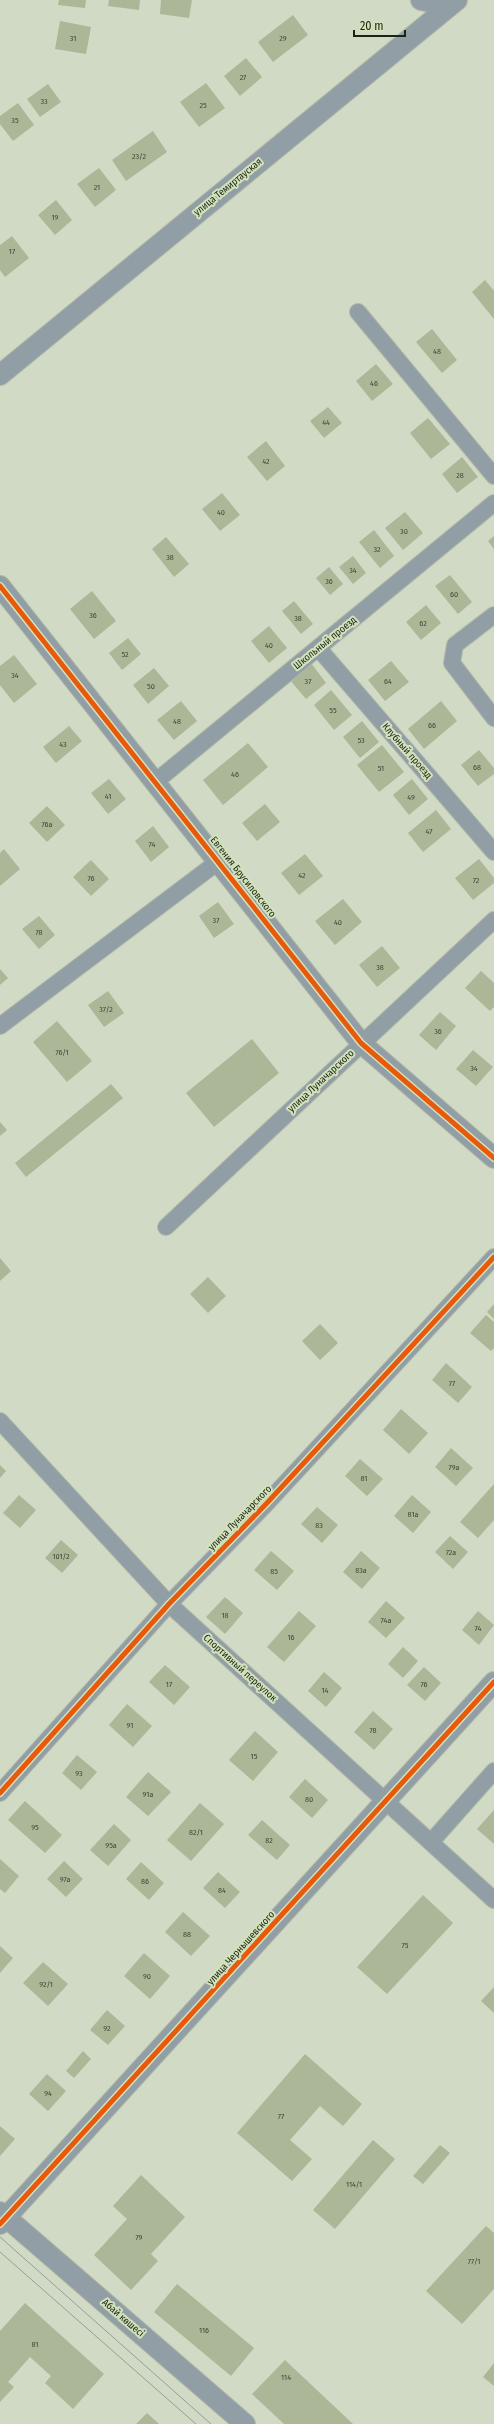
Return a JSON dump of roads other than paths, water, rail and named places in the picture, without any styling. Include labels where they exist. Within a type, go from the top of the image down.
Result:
[{"type":"street","points":[[421,0],[453,3]]},
{"type":"street","name":"улица Темиртауская","points":[[0,375],[453,3]]},
{"type":"street","points":[[358,312],[494,476]]},
{"type":"street","name":"Школьный проезд","points":[[155,782],[494,504]]},
{"type":"street","name":"Евгения Брусиловского","points":[[0,586],[155,782],[219,860],[361,1043],[494,1158]]},
{"type":"street","points":[[494,615],[455,645],[452,663],[494,718]]},
{"type":"street","name":"Клубный проезд","points":[[319,649],[494,852]]},
{"type":"street","points":[[0,1026],[219,860]]},
{"type":"street","name":"улица Луначарского","points":[[166,1227],[494,920]]},
{"type":"street","name":"улица Луначарского","points":[[0,1793],[169,1604],[266,1504],[494,1257]]},
{"type":"street","name":"Спортивный переулок","points":[[0,1421],[169,1604],[494,1900]]},
{"type":"street","name":"улица Чернышевского","points":[[2,2218],[386,1802],[494,1682]]},
{"type":"street","points":[[431,1842],[494,1771]]},
{"type":"street","name":"Абай көшесі","points":[[2,2218],[245,2424]]},
{"type":"tram line","points":[[0,2237],[211,2424]]},
{"type":"tram line","points":[[0,2252],[196,2424]]}]
